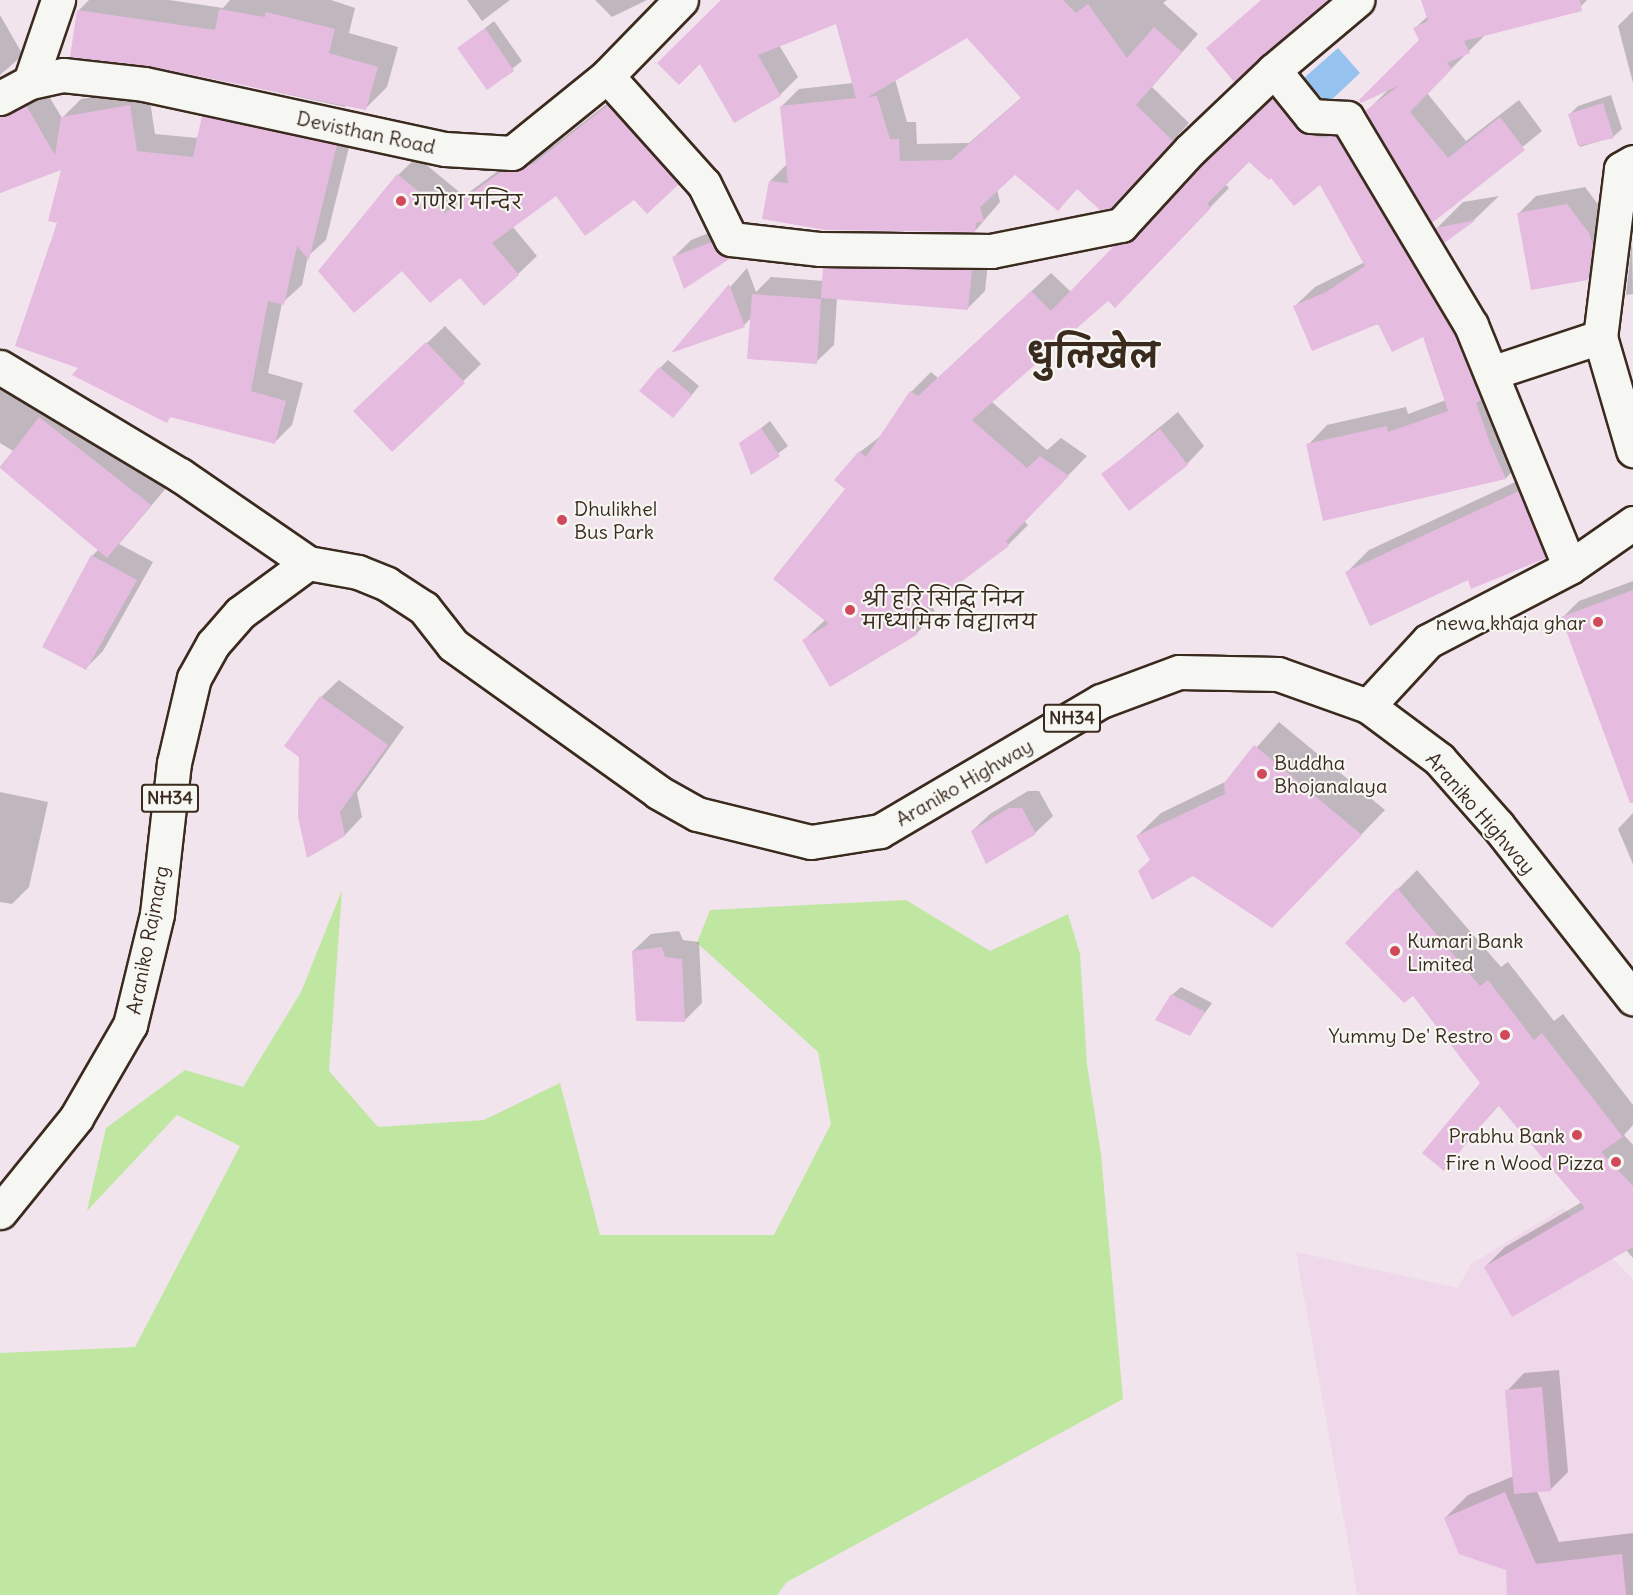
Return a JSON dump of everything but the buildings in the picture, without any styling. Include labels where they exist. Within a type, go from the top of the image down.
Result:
[{"type":"main road","points":[[30,82],[58,0]]},
{"type":"main road","name":"Devisthan Road","points":[[0,98],[30,82],[63,75],[144,84],[445,149],[512,153],[607,75],[681,0]]},
{"type":"main road","points":[[607,75],[704,184],[731,239],[820,249],[991,251],[1121,225],[1191,150],[1274,70],[1357,0]]},
{"type":"main road","points":[[1274,70],[1311,116],[1347,118],[1471,325],[1570,567]]},
{"type":"main road","points":[[1633,162],[1621,169],[1600,337],[1633,450]]},
{"type":"main road","points":[[1491,373],[1600,337]]},
{"type":"main road","points":[[0,367],[180,475],[308,563]]},
{"type":"main road","points":[[1368,706],[1428,641],[1570,567],[1633,523]]},
{"type":"main road","name":"Araniko Highway","points":[[308,563],[358,572],[387,584],[424,608],[453,645],[658,792],[697,814],[811,842],[880,831],[1101,701],[1179,672],[1278,674],[1368,706],[1439,759],[1498,826],[1627,985]]},
{"type":"main road","name":"Araniko Rajmarg","points":[[0,1212],[76,1118],[130,1025],[157,914],[174,763],[194,678],[213,644],[240,614],[308,563]]},
{"type":"shaded area","points":[[1563,1208],[1633,1279],[1633,1595],[1361,1595],[1357,1592],[1296,1252],[1458,1288],[1471,1264]]},
{"type":"green space","points":[[342,890],[329,1071],[378,1127],[484,1120],[560,1083],[600,1235],[774,1235],[831,1124],[818,1052],[697,943],[710,910],[906,900],[990,951],[1068,914],[1080,954],[1087,1064],[1101,1154],[1123,1399],[787,1582],[777,1595],[0,1595],[0,1353],[135,1347],[240,1146],[177,1115],[87,1211],[106,1128],[185,1070],[243,1087],[301,992]]},
{"type":"water","points":[[1338,48],[1360,73],[1327,104],[1304,78]]},
{"type":"place","name":"गणेश मन्दिर","points":[[401,201]]},
{"type":"place","name":"Dhulikhel Bus Park","points":[[562,520]]},
{"type":"place","name":"श्री हरि सिद्धि निम्न माध्यमिक विद्यालय","points":[[850,610]]},
{"type":"place","name":"newa khaja ghar","points":[[1598,622]]},
{"type":"place","name":"Buddha Bhojanalaya","points":[[1262,774]]},
{"type":"place","name":"Kumari Bank Limited","points":[[1395,951]]},
{"type":"place","name":"Yummy De' Restro","points":[[1505,1035]]},
{"type":"place","name":"Prabhu Bank","points":[[1577,1135]]},
{"type":"place","name":"Fire n Wood Pizza","points":[[1616,1162]]},
{"type":"district","name":"धुलिखेल","points":[[1093,356]]}]
